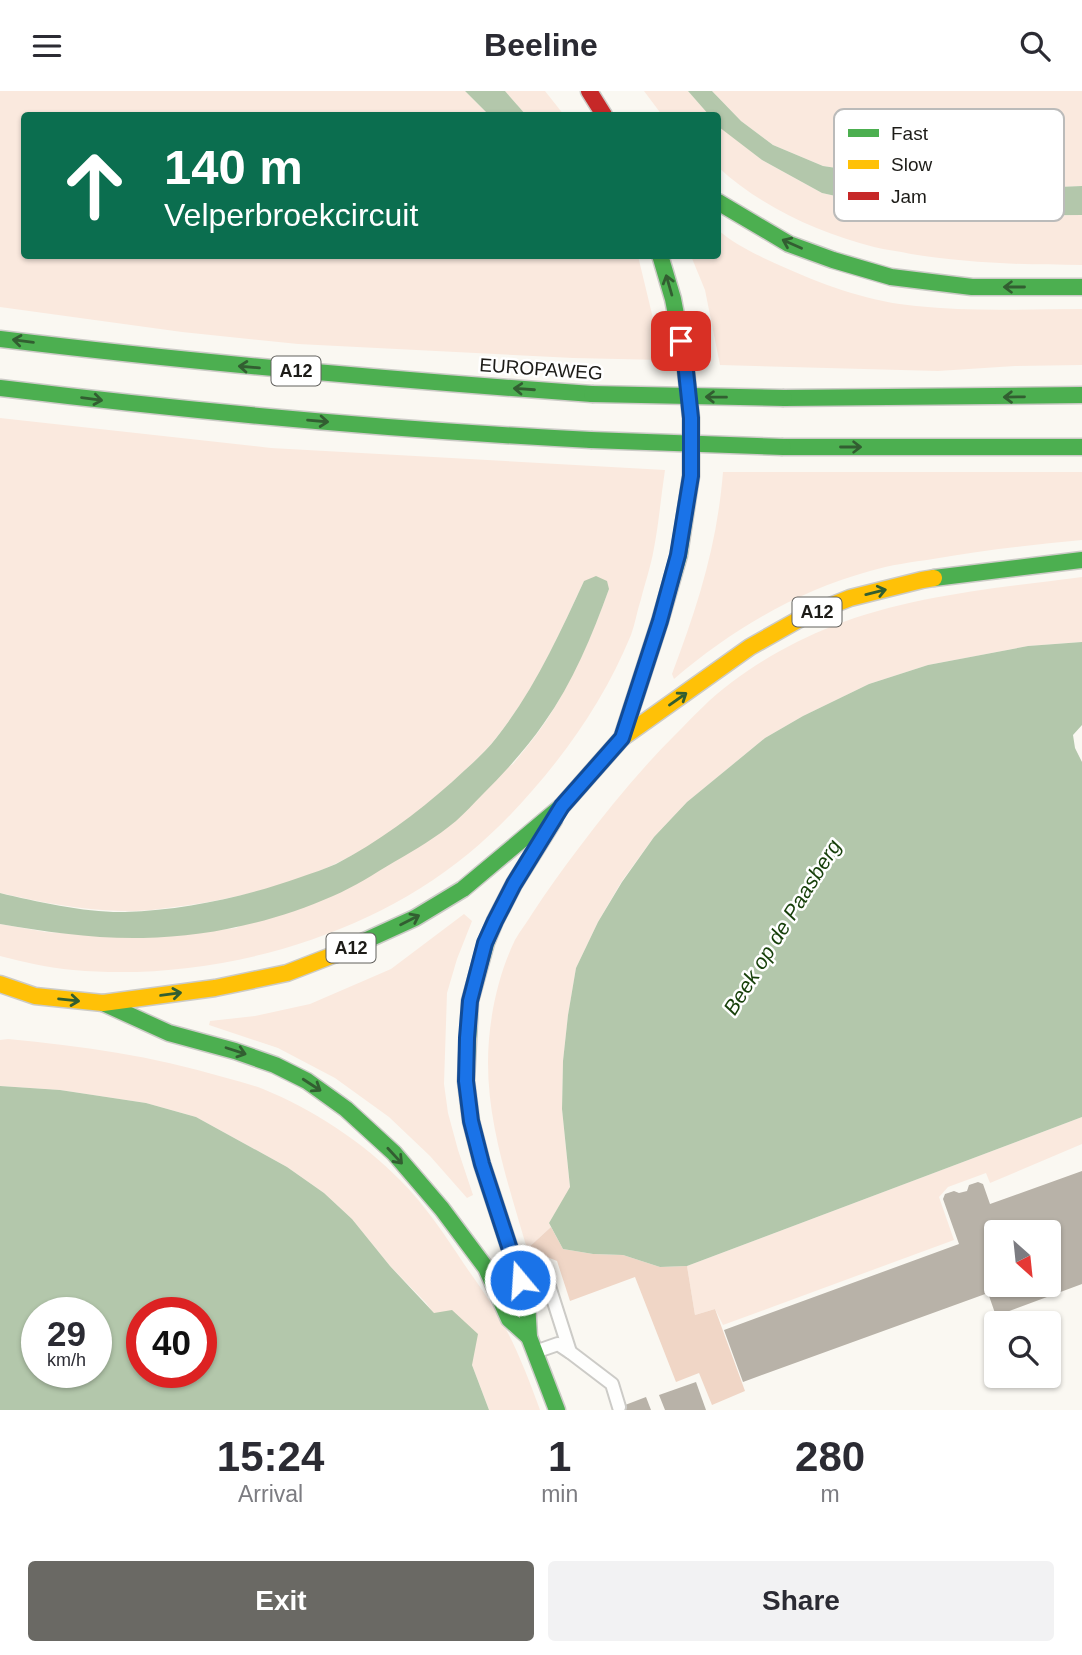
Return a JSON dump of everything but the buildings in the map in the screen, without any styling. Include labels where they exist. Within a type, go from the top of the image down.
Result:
[{"type":"main road","points":[[589,91],[602,112]]},
{"type":"main road","points":[[721,204],[789,243],[833,260],[891,277],[972,287],[1082,287]]},
{"type":"main road","name":"A12","points":[[622,738],[660,621],[678,555],[691,476],[691,418],[685,362],[673,299],[661,259]]},
{"type":"main road","name":"EUROPAWEG","points":[[0,339],[209,363],[592,394],[784,398],[1082,395]]},
{"type":"main road","points":[[0,388],[121,403],[495,436],[783,446],[1082,447]]},
{"type":"main road","name":"A12","points":[[0,984],[35,996],[103,1003],[215,988],[287,973],[339,953],[415,918],[463,889],[562,806],[622,738],[750,647],[805,616],[850,599],[922,580],[1082,560]]},
{"type":"main road","points":[[557,1410],[532,1345],[527,1301],[482,1164],[471,1121],[466,1081],[470,1001],[485,943],[514,884],[562,806]]},
{"type":"main road","points":[[0,1002],[35,996]]},
{"type":"main road","points":[[103,1003],[169,1033],[236,1051],[275,1065],[307,1081],[346,1109],[394,1153],[442,1209],[486,1268],[509,1319],[532,1345]]},
{"type":"lane","points":[[513,1258],[548,1283],[570,1352]]},
{"type":"lane","points":[[532,1345],[558,1344],[570,1352],[612,1384],[619,1407]]},
{"type":"shaded area","points":[[0,91],[465,91],[486,112],[21,112],[21,259],[639,259],[663,360],[298,344],[182,332],[0,307]]},
{"type":"shaded area","points":[[505,91],[545,91],[562,112],[523,112]]},
{"type":"shaded area","points":[[644,91],[688,91],[706,112],[660,112]]},
{"type":"shaded area","points":[[712,91],[1082,91],[1082,186],[1064,187],[1064,109],[834,109],[834,168],[823,166],[773,145],[741,121]]},
{"type":"shaded area","points":[[721,127],[762,160],[822,193],[834,196],[834,221],[1064,221],[1064,215],[1082,215],[1082,265],[953,260],[879,248],[811,226],[771,206],[721,170]]},
{"type":"shaded area","points":[[721,232],[751,252],[803,276],[850,293],[883,301],[957,309],[1082,309],[1082,365],[938,371],[720,365],[705,290],[692,259],[721,259]]},
{"type":"shaded area","points":[[0,418],[271,448],[665,470],[653,555],[631,635],[607,685],[578,733],[525,798],[468,854],[381,911],[282,949],[230,962],[177,969],[125,972],[73,970],[0,956],[0,924],[46,932],[141,938],[236,928],[513,764],[542,727],[565,690],[609,589],[584,581],[534,682],[510,720],[480,756],[410,818],[349,857],[299,879],[245,895],[155,909],[90,909],[0,893]]},
{"type":"shaded area","points":[[723,472],[1082,472],[1082,540],[989,550],[909,563],[843,579],[766,614],[718,644],[674,679],[672,674],[698,599],[711,550]]},
{"type":"shaded area","points":[[1082,577],[1082,642],[1028,646],[928,665],[869,684],[765,738],[687,802],[654,837],[622,881],[576,968],[563,1061],[562,1109],[570,1188],[549,1223],[551,1227],[527,1249],[501,1157],[492,1111],[488,1063],[495,1000],[503,969],[517,937],[560,873],[612,805],[661,749],[716,695],[755,666],[807,637],[863,615],[925,600]]},
{"type":"shaded area","points":[[464,914],[472,921],[447,993],[444,1084],[448,1113],[473,1195],[467,1198],[430,1156],[389,1117],[335,1078],[278,1048],[209,1025],[210,1021],[255,1016],[310,1004],[391,969]]},
{"type":"shaded area","points":[[0,1040],[90,1049],[197,1070],[263,1089],[300,1106],[336,1128],[386,1166],[442,1231],[504,1324],[540,1410],[489,1410],[472,1365],[426,1303],[390,1266],[352,1219],[324,1193],[287,1167],[196,1117],[146,1103],[60,1090],[0,1086]]},
{"type":"shaded area","points":[[1082,1117],[1082,1144],[990,1183],[986,1173],[948,1187],[939,1197],[954,1240],[723,1325],[715,1309],[695,1315],[687,1266]]},
{"type":"shaded area","points":[[551,1227],[563,1249],[623,1255],[660,1267],[687,1266],[695,1315],[715,1309],[745,1391],[712,1405],[699,1373],[676,1382],[635,1277],[570,1301],[557,1261],[527,1249]]},
{"type":"water","points":[[465,91],[505,91],[523,112],[486,112]]},
{"type":"water","points":[[688,91],[712,91],[741,121],[773,145],[823,166],[834,168],[834,196],[822,193],[762,160],[721,129],[721,112],[706,112]]},
{"type":"water","points":[[1082,186],[1082,215],[1064,215],[1064,187]]},
{"type":"water","points":[[596,576],[607,581],[609,589],[603,607],[573,675],[537,733],[507,769],[456,821],[426,843],[364,880],[333,896],[288,913],[192,935],[107,937],[0,924],[0,893],[95,911],[170,909],[258,891],[323,869],[352,855],[382,837],[425,805],[492,743],[534,681],[584,581]]},
{"type":"water","name":"Beek op de Paasberg","points":[[1082,642],[1082,725],[1073,735],[1075,748],[1082,762],[1082,1117],[687,1266],[660,1267],[623,1255],[563,1249],[549,1223],[570,1187],[562,1109],[563,1061],[576,968],[598,922],[654,837],[687,802],[765,738],[869,684],[928,665],[1028,646]]},
{"type":"water","points":[[0,1086],[60,1090],[146,1103],[196,1117],[287,1167],[324,1193],[352,1219],[390,1266],[434,1313],[452,1310],[478,1334],[472,1365],[489,1410],[0,1410]]},
{"type":"traffic: fast","points":[[721,204],[789,244],[891,277],[972,287],[1082,287]]},
{"type":"traffic: fast","points":[[336,954],[415,918],[463,889],[562,806],[622,738],[679,555],[691,476],[691,418],[685,362],[673,299],[661,259]]},
{"type":"traffic: fast","points":[[0,339],[296,370],[592,394]]},
{"type":"traffic: fast","points":[[0,388],[295,419],[591,440]]},
{"type":"traffic: fast","points":[[592,394],[784,398]]},
{"type":"traffic: fast","points":[[784,398],[1082,395]]},
{"type":"traffic: fast","points":[[591,440],[783,447]]},
{"type":"traffic: fast","points":[[783,447],[1082,447]]},
{"type":"traffic: fast","points":[[934,578],[1082,560]]},
{"type":"traffic: fast","points":[[554,820],[514,884],[486,943],[470,1001],[466,1081],[471,1121],[482,1164],[527,1301],[529,1337],[557,1410]]},
{"type":"traffic: fast","points":[[103,1003],[169,1033],[275,1065],[307,1081],[346,1109],[394,1153],[442,1209],[486,1268],[509,1319],[529,1337]]},
{"type":"traffic: slow","points":[[622,738],[750,647],[805,616],[850,598],[934,578]]},
{"type":"traffic: slow","points":[[0,984],[35,996],[103,1003],[215,988],[287,973],[336,954]]},
{"type":"traffic: jam","points":[[589,91],[602,112]]},
{"type":"route","points":[[520,1280],[482,1164],[471,1121],[466,1081],[470,1001],[485,943],[514,884],[562,806],[622,738],[660,621],[678,555],[691,476],[691,418],[681,341]]}]
